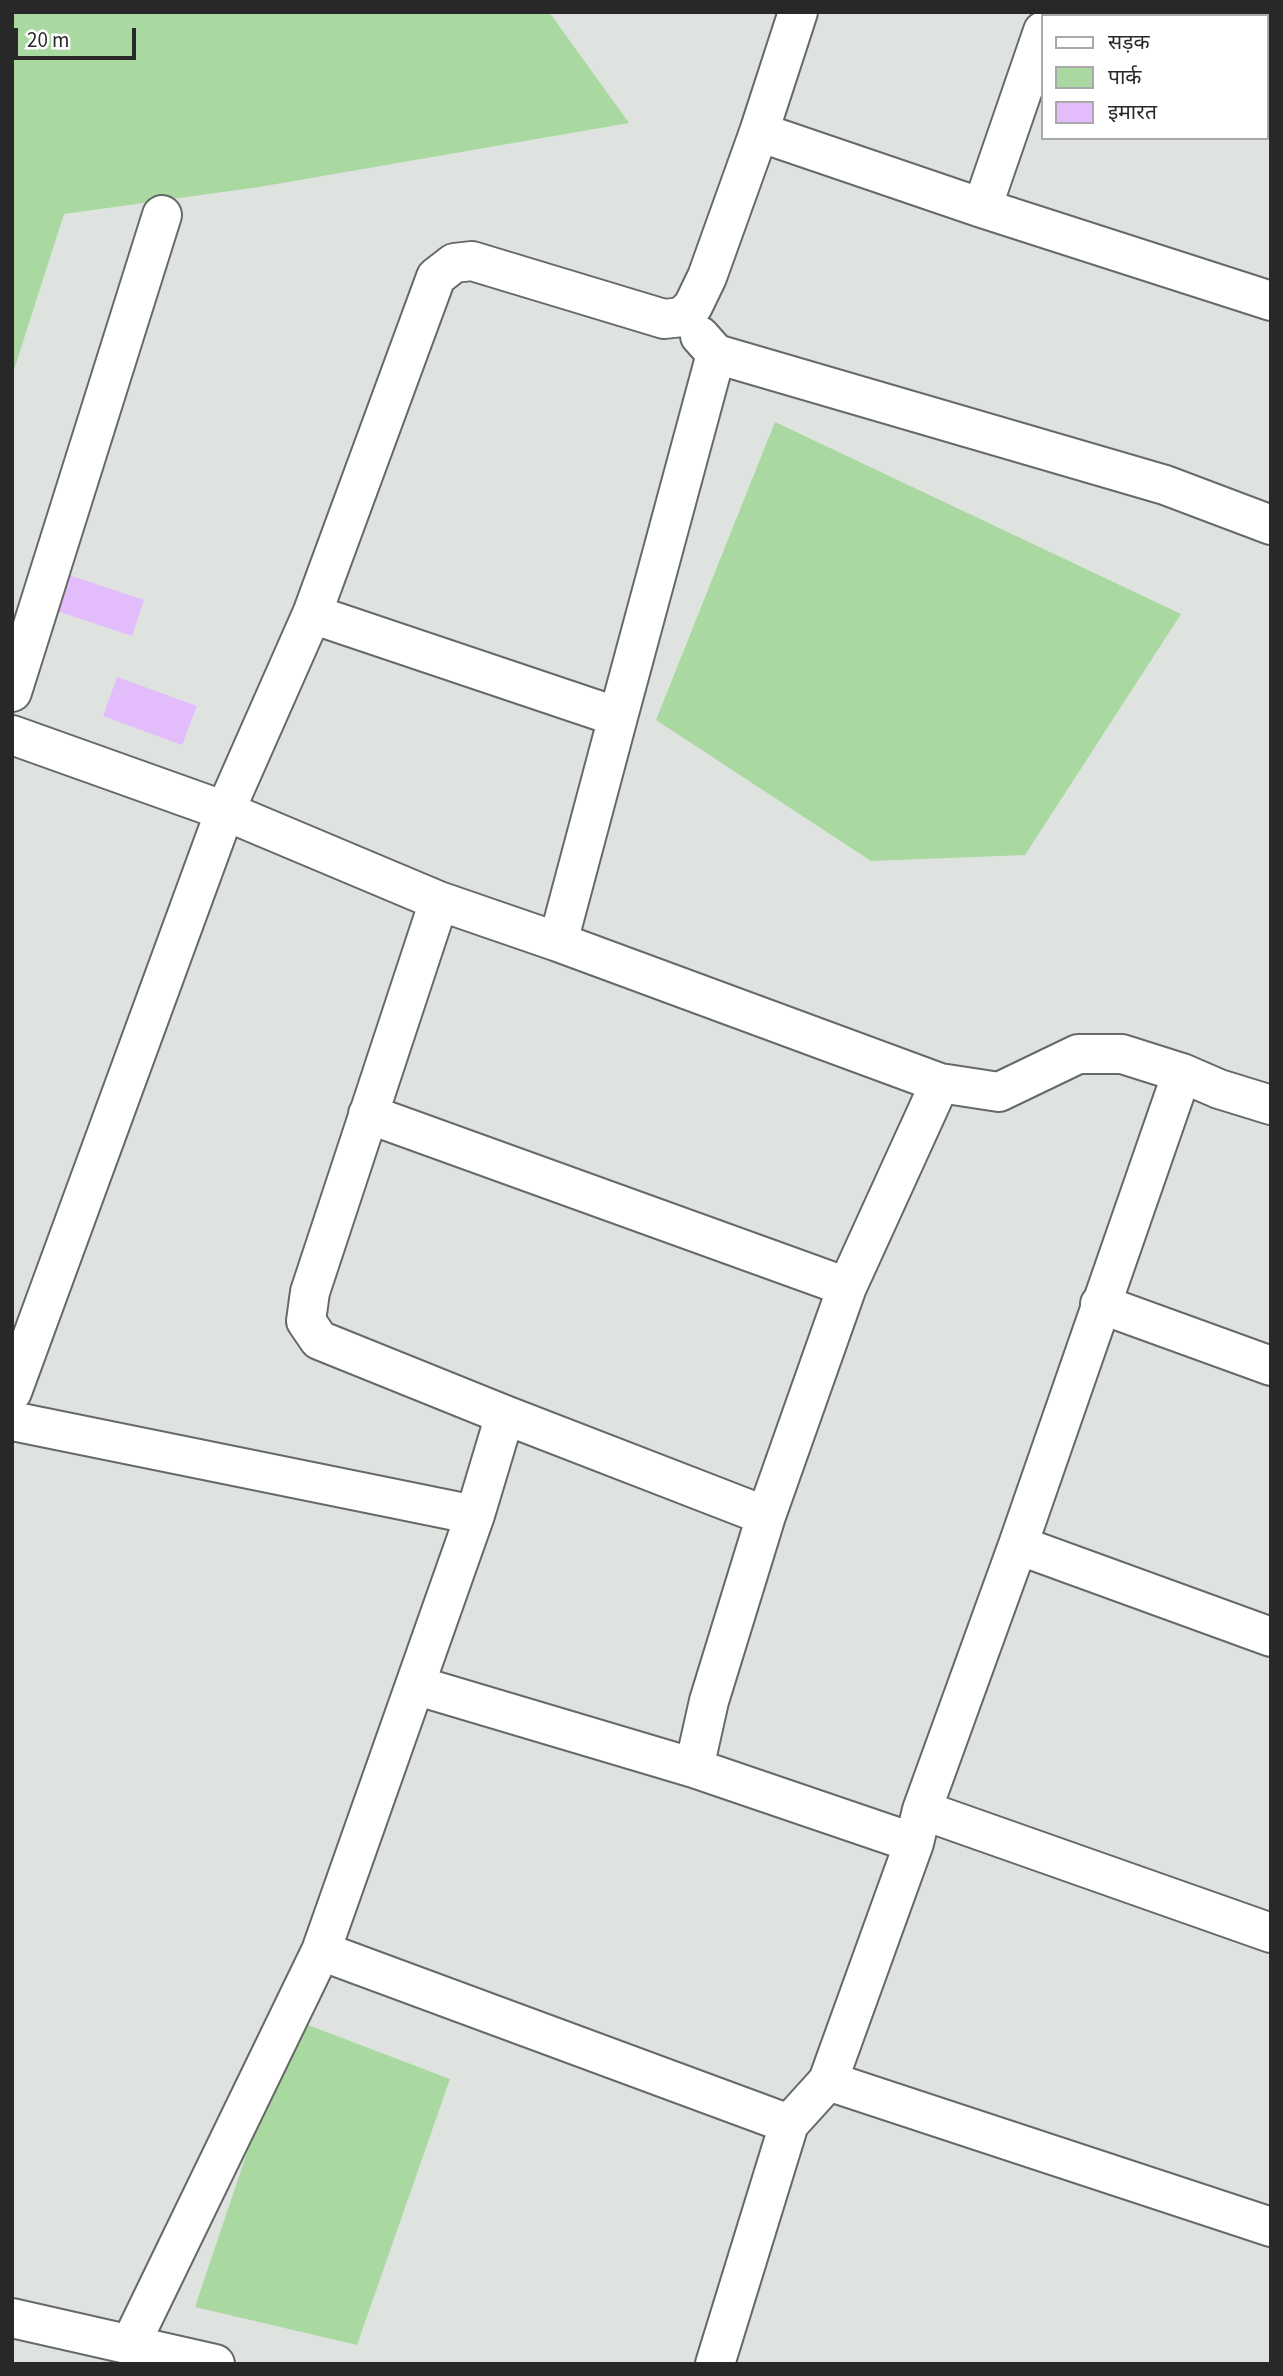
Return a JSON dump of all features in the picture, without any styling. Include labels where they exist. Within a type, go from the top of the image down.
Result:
[{"type":"street","points":[[12,1392],[225,811],[312,614],[436,277],[454,263],[472,261],[664,319],[682,317],[693,306],[707,277],[798,12]]},
{"type":"street","points":[[982,208],[1042,34]]},
{"type":"street","points":[[759,132],[982,208],[1271,301]]},
{"type":"street","points":[[12,692],[162,215]]},
{"type":"street","points":[[682,317],[716,354],[1165,485],[1271,525]]},
{"type":"street","points":[[558,942],[716,354]]},
{"type":"street","points":[[312,614],[618,717]]},
{"type":"street","points":[[12,735],[225,811],[439,901],[940,1083],[999,1091],[1078,1054],[1122,1054],[1271,1105]]},
{"type":"street","points":[[439,901],[310,1292],[306,1321],[319,1340],[766,1516]]},
{"type":"street","points":[[715,2364],[789,2124],[828,2081],[1182,1073]]},
{"type":"street","points":[[694,1768],[709,1700],[766,1516],[846,1287],[940,1083]]},
{"type":"street","points":[[368,1114],[846,1287]]},
{"type":"street","points":[[1100,1304],[1271,1366]]},
{"type":"street","points":[[131,2343],[321,1951],[475,1515],[505,1415]]},
{"type":"street","points":[[12,1421],[475,1515]]},
{"type":"street","points":[[1018,1545],[1271,1637]]},
{"type":"street","points":[[415,1685],[694,1768],[918,1827],[1271,1933]]},
{"type":"street","points":[[321,1951],[789,2124]]},
{"type":"street","points":[[828,2081],[1271,2227]]},
{"type":"street","points":[[12,2318],[215,2364]]},
{"type":"green space","points":[[12,12],[549,12],[629,123],[259,187],[64,214],[12,376]]},
{"type":"green space","points":[[775,422],[1181,614],[1025,855],[871,861],[656,720]]},
{"type":"green space","points":[[292,2019],[450,2079],[357,2345],[195,2307]]},
{"type":"building","points":[[66,574],[144,600],[132,636],[54,610]]},
{"type":"building","points":[[117,677],[197,706],[182,745],[103,716]]}]
